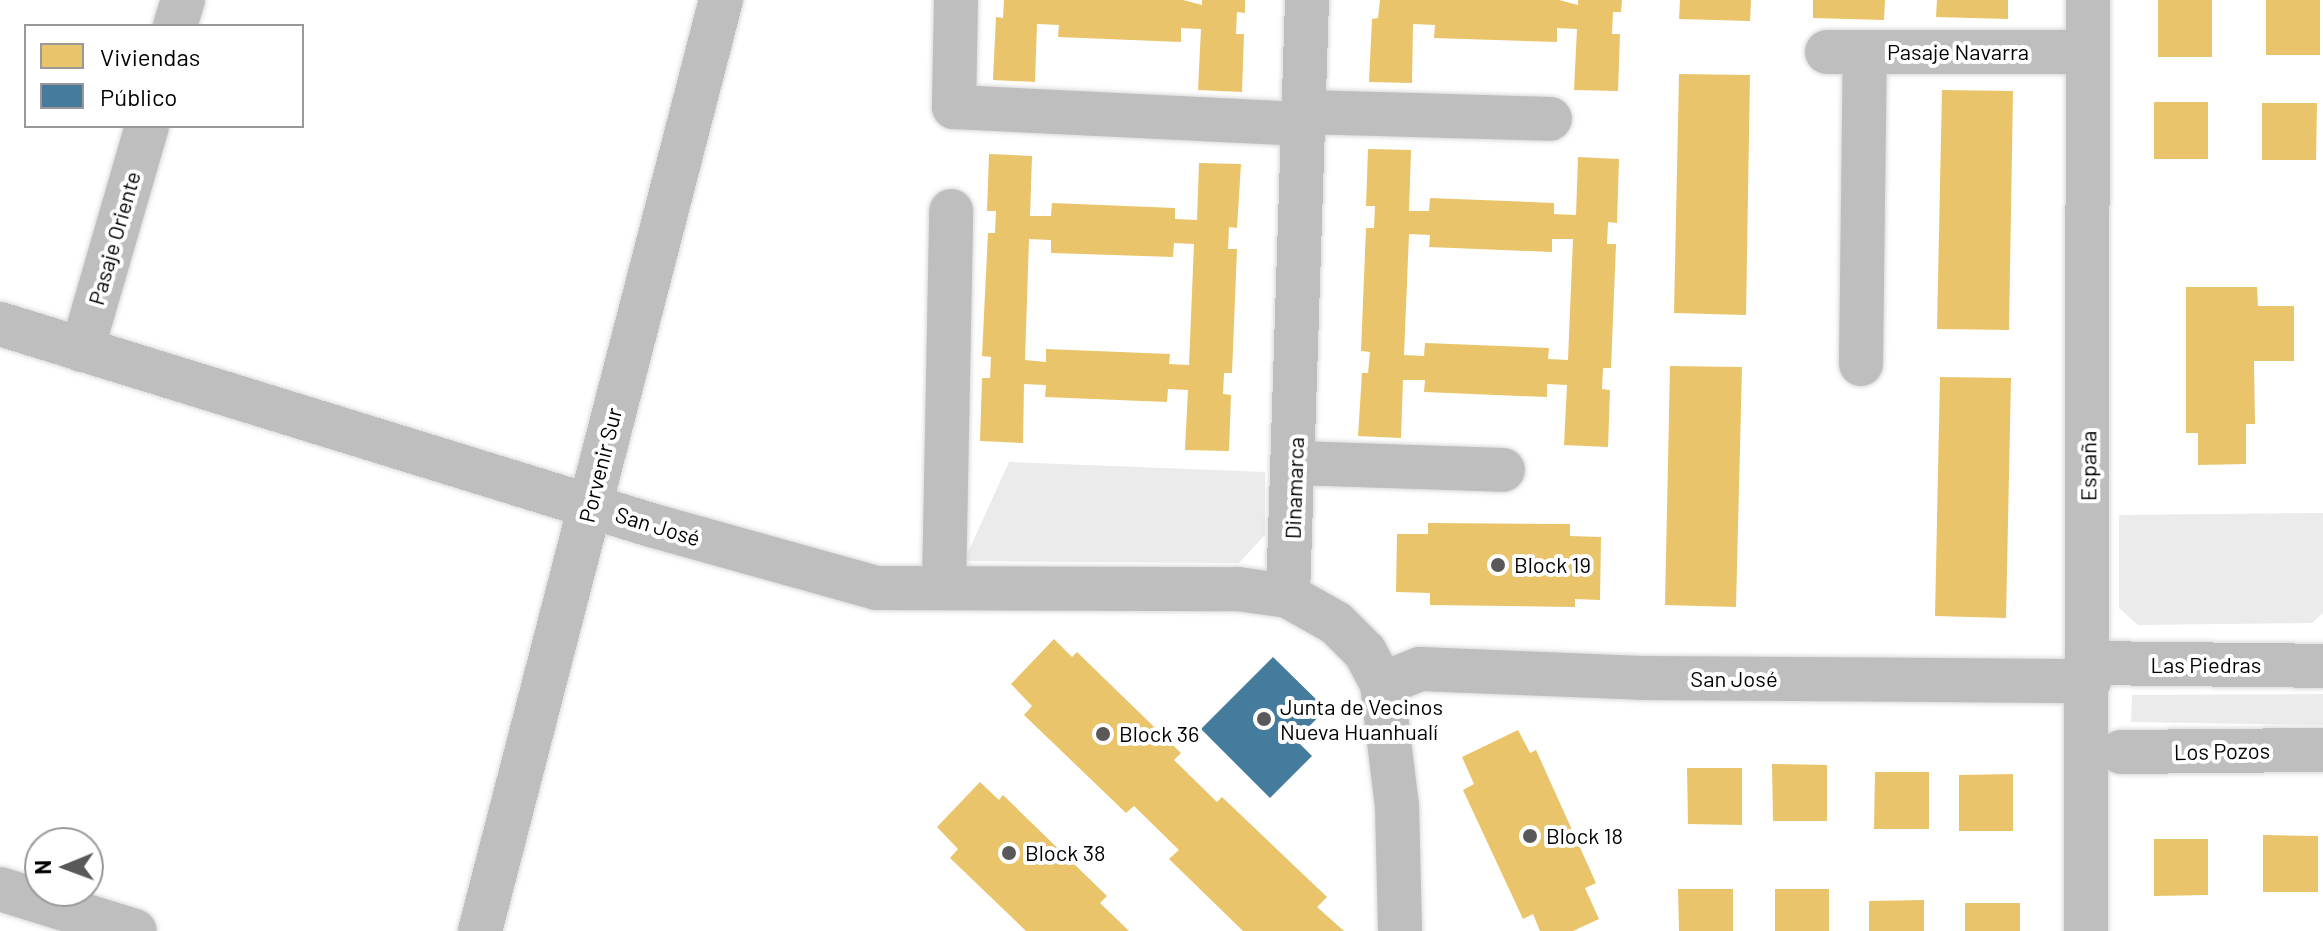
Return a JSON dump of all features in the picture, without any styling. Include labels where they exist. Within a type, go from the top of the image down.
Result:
[{"type":"street","points":[[176,24],[183,0]]},
{"type":"street","name":"Porvenir Sur","points":[[480,931],[721,0]]},
{"type":"street","points":[[956,0],[954,107],[1304,118],[1550,119]]},
{"type":"street","name":"Dinamarca","points":[[1288,596],[1295,463],[1307,0]]},
{"type":"street","name":"España","points":[[2086,931],[2089,672],[2088,0]]},
{"type":"street","name":"Pasaje Navarra","points":[[1861,364],[1846,53],[2088,52]]},
{"type":"street","name":"Pasaje Oriente","points":[[82,350],[146,128]]},
{"type":"street","points":[[944,588],[951,211]]},
{"type":"street","name":"San José","points":[[0,324],[876,588],[1238,589],[1288,596]]},
{"type":"street","points":[[1295,463],[1503,470]]},
{"type":"street","points":[[1288,596],[1336,623],[1365,652],[1382,684],[1398,821],[1400,931]]},
{"type":"street","name":"Las Piedras","points":[[2089,672],[2323,666]]},
{"type":"street","name":"San José","points":[[1382,684],[1420,669],[1641,678],[2089,672]]},
{"type":"street","name":"Los Pozos","points":[[2121,752],[2323,750]]},
{"type":"street","points":[[0,889],[135,931]]},
{"type":"shaded area","points":[[1009,462],[1265,472],[1265,535],[1239,563],[964,561]]},
{"type":"shaded area","points":[[2323,513],[2323,613],[2312,623],[2138,625],[2119,608],[2119,515]]},
{"type":"shaded area","points":[[2323,694],[2323,725],[2131,722],[2132,695]]},
{"type":"building: Viviendas","points":[[1004,0],[1183,0],[1202,5],[1202,0],[1245,0],[1245,13],[1237,12],[1236,34],[1244,34],[1242,92],[1198,90],[1201,29],[1181,28],[1181,42],[1058,37],[1059,25],[1037,24],[1035,82],[993,80],[996,17],[1003,18]]},
{"type":"building: Viviendas","points":[[1380,0],[1559,0],[1578,5],[1578,0],[1622,0],[1621,12],[1613,12],[1612,34],[1620,34],[1618,91],[1574,90],[1577,29],[1557,28],[1557,42],[1434,38],[1435,25],[1413,24],[1412,83],[1369,82],[1372,19],[1378,18]]},
{"type":"building: Viviendas","points":[[1680,0],[1751,0],[1750,21],[1679,19]]},
{"type":"building: Viviendas","points":[[1813,0],[1885,0],[1884,20],[1813,18]]},
{"type":"building: Viviendas","points":[[1937,0],[2008,0],[2008,19],[1936,17]]},
{"type":"building: Viviendas","points":[[2158,0],[2212,0],[2212,57],[2158,57]]},
{"type":"building: Viviendas","points":[[2266,0],[2320,0],[2320,55],[2266,55]]},
{"type":"building: Viviendas","points":[[1679,74],[1750,75],[1746,315],[1674,313]]},
{"type":"building: Viviendas","points":[[1942,90],[2013,91],[2009,330],[1937,329]]},
{"type":"building: Viviendas","points":[[2154,102],[2208,102],[2208,159],[2154,159]]},
{"type":"building: Viviendas","points":[[2262,103],[2317,103],[2316,160],[2262,160]]},
{"type":"building: Viviendas","points":[[1368,149],[1411,150],[1409,211],[1429,211],[1430,198],[1554,203],[1554,214],[1576,215],[1578,157],[1619,159],[1617,223],[1608,222],[1607,244],[1616,244],[1611,368],[1603,368],[1602,389],[1610,390],[1608,447],[1564,445],[1567,385],[1547,384],[1547,397],[1424,392],[1425,380],[1403,380],[1401,438],[1358,436],[1362,373],[1368,373],[1370,352],[1361,351],[1366,228],[1374,228],[1375,206],[1366,206]],"holes":[[[1409,234],[1430,235],[1429,247],[1552,252],[1552,239],[1573,239],[1568,360],[1548,359],[1549,348],[1425,343],[1424,356],[1404,355]]]},
{"type":"building: Viviendas","points":[[989,154],[1032,156],[1030,216],[1051,216],[1052,203],[1175,208],[1175,219],[1197,220],[1199,163],[1241,164],[1237,228],[1229,227],[1228,249],[1237,249],[1232,373],[1224,373],[1223,394],[1231,395],[1229,451],[1185,450],[1188,390],[1168,389],[1167,402],[1045,397],[1046,385],[1024,384],[1023,443],[980,441],[982,378],[990,378],[991,357],[982,356],[988,233],[995,233],[996,211],[987,211]],"holes":[[[1029,239],[1051,240],[1051,253],[1173,257],[1174,243],[1194,244],[1189,365],[1169,364],[1170,354],[1046,349],[1046,362],[1025,360]]]},
{"type":"building: Viviendas","points":[[2186,287],[2257,287],[2258,306],[2294,306],[2294,361],[2254,361],[2255,424],[2246,424],[2246,464],[2198,465],[2198,433],[2186,433]]},
{"type":"building: Viviendas","points":[[1670,366],[1742,367],[1736,607],[1665,605]]},
{"type":"building: Viviendas","points":[[1940,377],[2011,378],[2006,618],[1935,616]]},
{"type":"building: Viviendas","name":"Block 19","points":[[1428,523],[1570,524],[1570,536],[1601,537],[1600,600],[1575,599],[1575,607],[1430,605],[1430,593],[1396,592],[1397,534],[1428,534]]},
{"type":"building: Viviendas","points":[[1054,639],[1072,657],[1077,652],[1181,753],[1174,760],[1217,802],[1222,797],[1327,897],[1317,907],[1344,931],[1243,931],[1169,859],[1179,850],[1134,806],[1126,813],[1024,715],[1032,706],[1011,684]]},
{"type":"building: Viviendas","name":"Block 18","points":[[1518,730],[1530,753],[1536,750],[1596,883],[1585,888],[1599,919],[1573,931],[1540,931],[1533,914],[1523,919],[1463,790],[1474,784],[1462,757]]},
{"type":"building: Viviendas","points":[[1772,764],[1827,765],[1827,821],[1773,821]]},
{"type":"building: Viviendas","points":[[1687,768],[1742,768],[1742,825],[1688,824]]},
{"type":"building: Viviendas","points":[[1875,772],[1929,772],[1929,829],[1874,829]]},
{"type":"building: Viviendas","points":[[2013,774],[2013,831],[1959,831],[1959,775]]},
{"type":"building: Viviendas","name":"Block 38","points":[[980,782],[999,800],[1003,795],[1107,896],[1100,903],[1129,931],[1026,931],[950,858],[958,849],[937,827]]},
{"type":"building: Viviendas","points":[[2263,835],[2318,836],[2318,892],[2263,892]]},
{"type":"building: Viviendas","points":[[2154,839],[2208,839],[2208,895],[2154,896]]},
{"type":"building: Viviendas","points":[[1678,889],[1733,889],[1733,931],[1679,931]]},
{"type":"building: Viviendas","points":[[1775,889],[1829,889],[1829,931],[1775,931]]},
{"type":"building: Viviendas","points":[[1924,900],[1924,931],[1869,931],[1869,901]]},
{"type":"building: Viviendas","points":[[1965,903],[2020,903],[2020,931],[1965,931]]},
{"type":"building: Público","name":"Junta de Vecinos Nueva Huanhualí","points":[[1273,657],[1326,709],[1296,740],[1312,756],[1270,798],[1201,729]]},
{"type":"place","name":"Block 19","points":[[1498,565]]},
{"type":"place","name":"Junta de Vecinos Nueva Huanhualí","points":[[1264,719]]},
{"type":"place","name":"Block 36","points":[[1103,734]]},
{"type":"place","name":"Block 18","points":[[1530,836]]},
{"type":"place","name":"Block 38","points":[[1009,853]]}]
